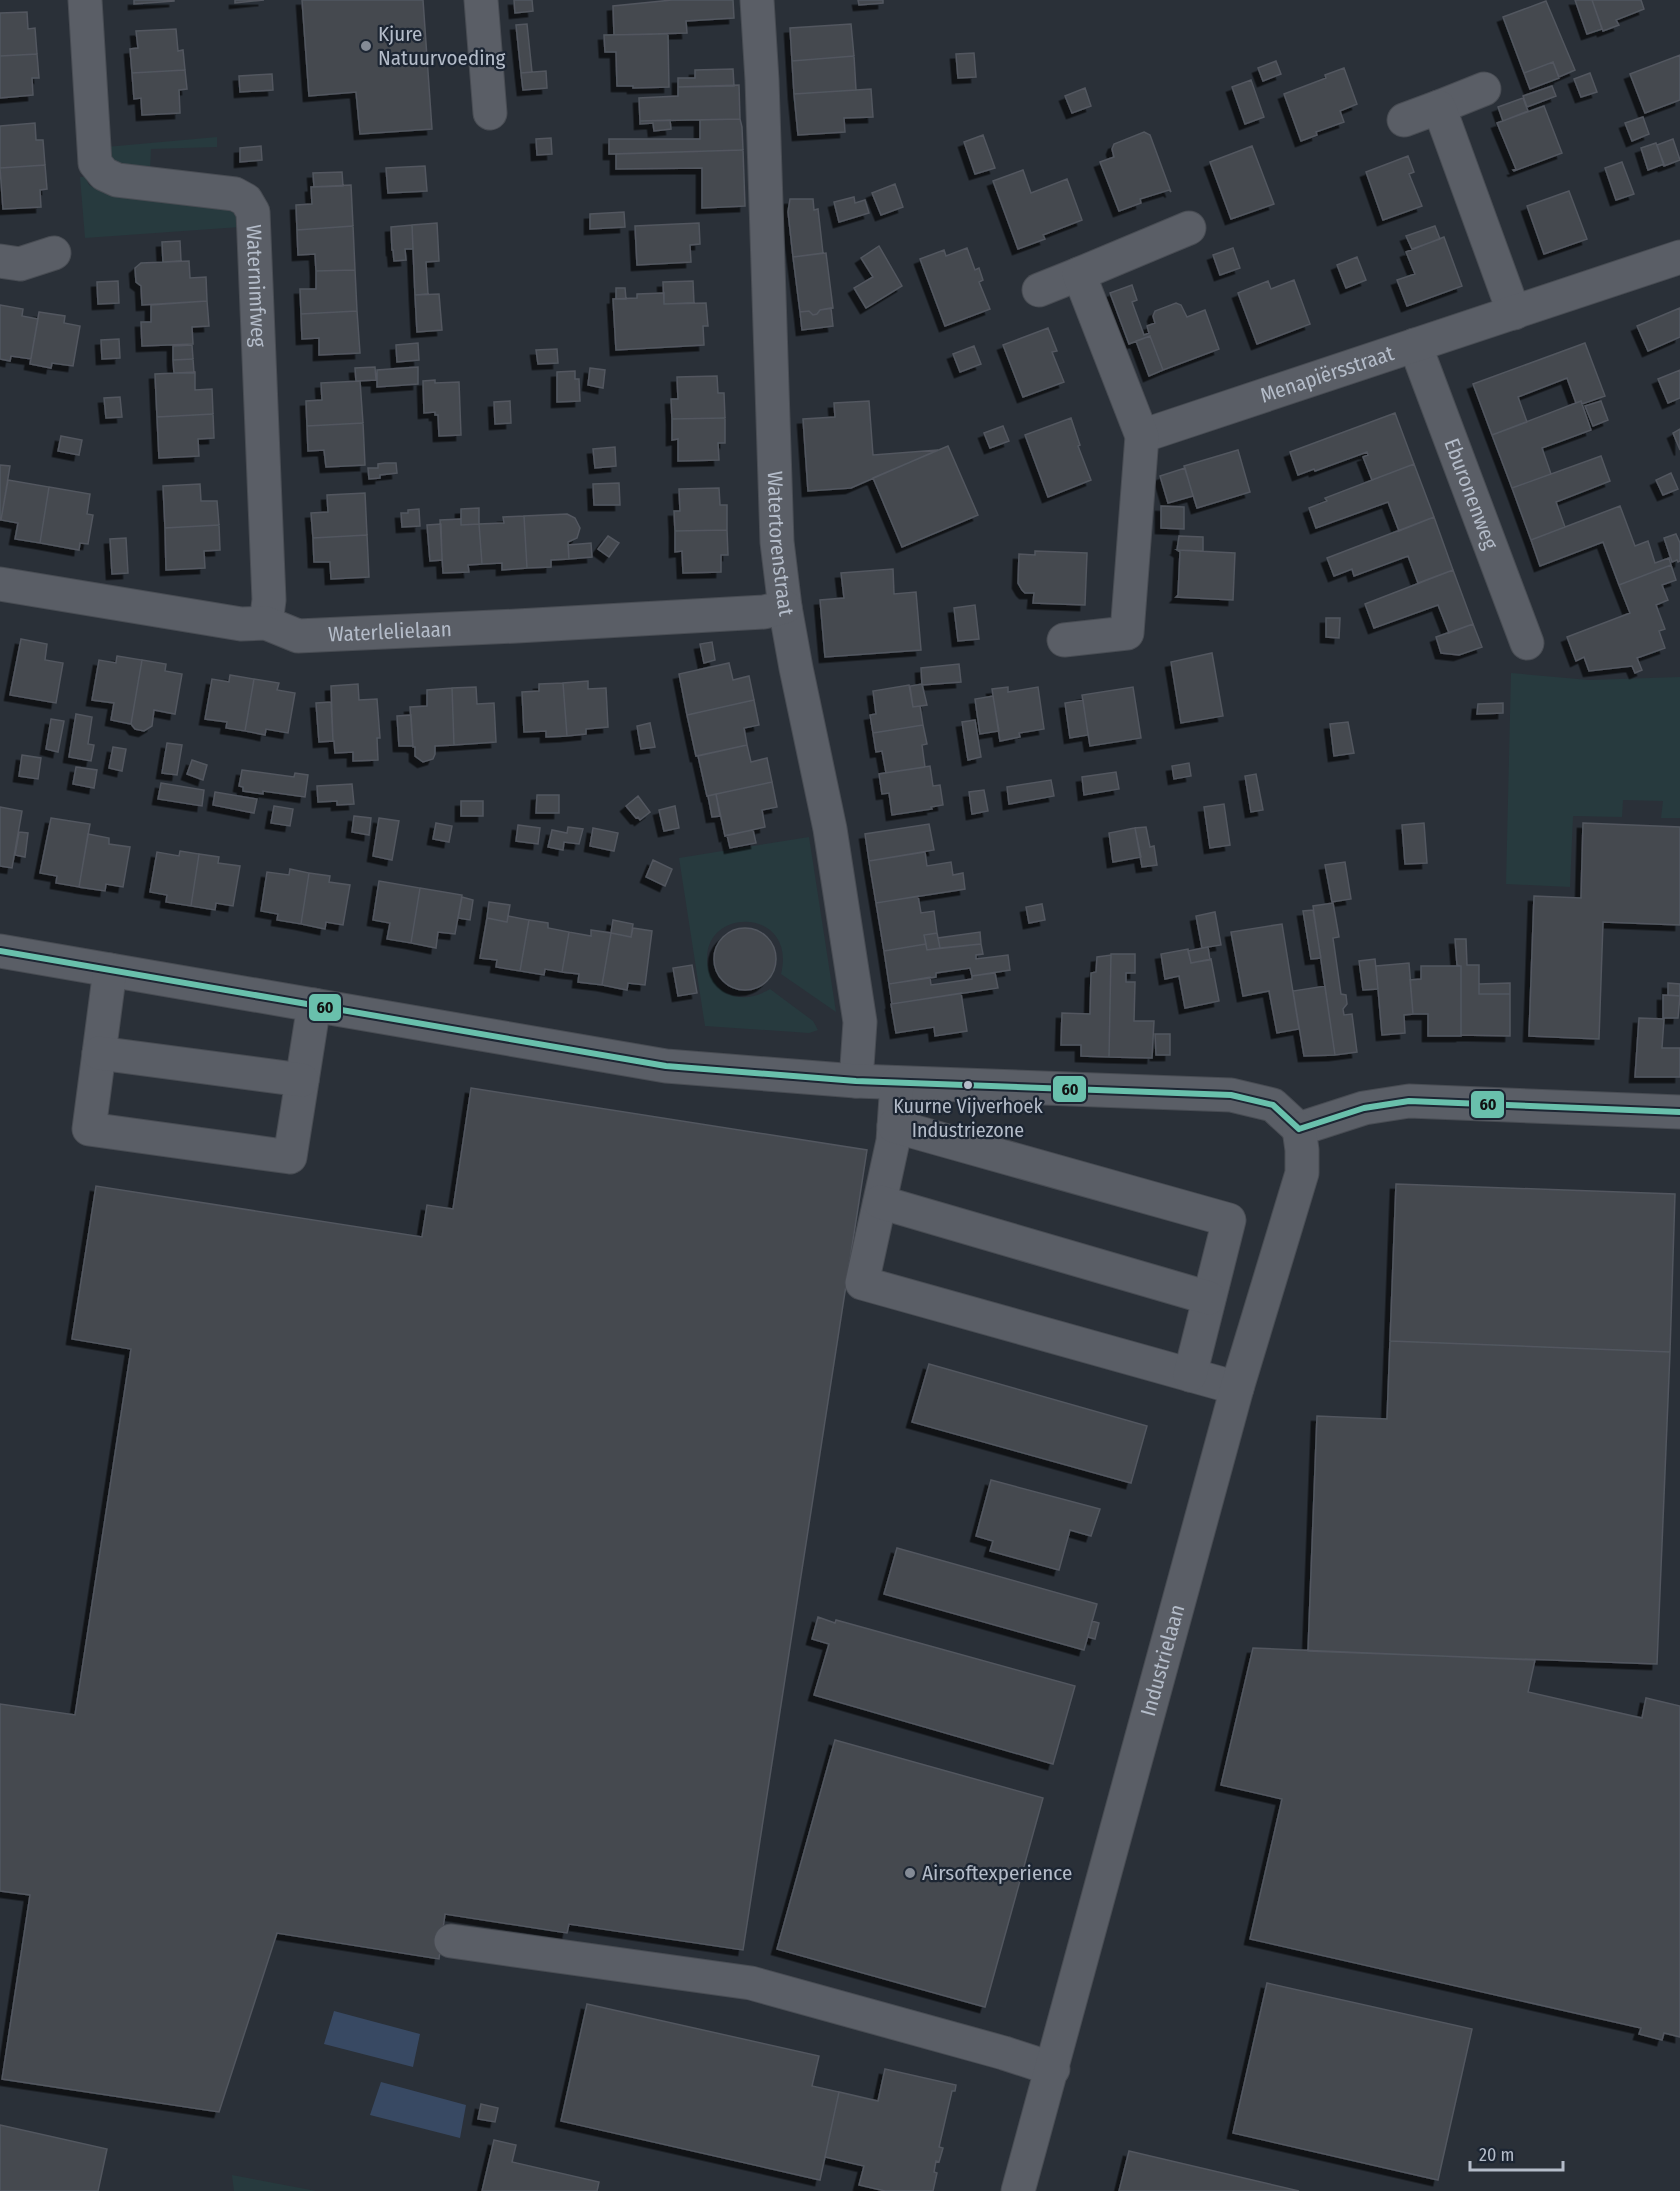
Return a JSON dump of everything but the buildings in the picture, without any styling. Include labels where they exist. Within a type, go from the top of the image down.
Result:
[{"type":"street","name":"Waternimfweg","points":[[85,0],[95,163],[99,169],[117,180],[235,194],[246,200],[253,212],[269,600],[266,623]]},
{"type":"street","points":[[481,0],[490,113]]},
{"type":"street","name":"Watertorenstraat","points":[[757,0],[762,80],[777,542],[785,607],[830,830],[860,1022],[856,1081]]},
{"type":"street","points":[[1404,120],[1484,89]]},
{"type":"street","points":[[1439,107],[1514,313]]},
{"type":"street","points":[[1039,290],[1189,228]]},
{"type":"street","points":[[0,261],[20,264],[54,253]]},
{"type":"street","name":"Menapiërsstraat","points":[[1142,436],[1680,257]]},
{"type":"street","points":[[1064,640],[1127,633],[1142,436],[1079,274]]},
{"type":"street","name":"Eburonenweg","points":[[1415,345],[1527,643]]},
{"type":"street","name":"Waterlelielaan","points":[[0,584],[241,624],[266,623],[298,636],[529,626],[764,612],[785,607]]},
{"type":"street","points":[[0,951],[666,1066],[856,1081],[1232,1095],[1273,1105],[1299,1129],[1364,1108],[1409,1101],[1680,1112]]},
{"type":"street","points":[[110,970],[89,1129],[290,1157],[314,1005]]},
{"type":"street","points":[[99,1053],[302,1080]]},
{"type":"street","points":[[897,1083],[893,1141],[862,1283],[1236,1388]]},
{"type":"street","points":[[894,1126],[1229,1220],[1190,1375]]},
{"type":"street","name":"Industrielaan","points":[[1018,2191],[1053,2069],[1236,1388],[1302,1173],[1299,1129]]},
{"type":"street","points":[[880,1202],[1209,1298]]},
{"type":"street","points":[[451,1941],[751,1983],[1004,2053],[1053,2069]]},
{"type":"green space","points":[[217,137],[217,147],[151,149],[150,171],[127,170],[110,159],[106,147]]},
{"type":"green space","points":[[80,177],[85,177],[89,185],[102,192],[229,208],[237,217],[240,227],[85,238]]},
{"type":"green space","points":[[1511,673],[1589,680],[1680,677],[1680,818],[1661,818],[1663,801],[1623,800],[1622,817],[1573,816],[1570,887],[1506,884]]},
{"type":"green space","points":[[809,837],[836,1012],[781,974],[782,951],[775,935],[762,925],[747,922],[731,924],[717,933],[709,947],[708,967],[714,982],[726,993],[738,997],[754,996],[770,989],[813,1021],[818,1030],[809,1033],[705,1026],[679,858]]},
{"type":"green space","points":[[232,2175],[316,2191],[234,2191]]},
{"type":"water","points":[[334,2011],[420,2034],[413,2067],[324,2044]]},
{"type":"water","points":[[381,2082],[466,2105],[460,2138],[370,2115]]},
{"type":"transit line","name":"60","points":[[0,951],[666,1066],[856,1081],[1231,1095],[1273,1105],[1299,1129]]},
{"type":"transit line","name":"60","points":[[1299,1129],[1364,1108],[1409,1101],[1680,1112]]},
{"type":"place","name":"Kjure Natuurvoeding","points":[[366,46]]},
{"type":"place","name":"Kuurne Vijverhoek Industriezone","points":[[968,1085]]},
{"type":"place","name":"Airsoftexperience","points":[[910,1873]]}]
